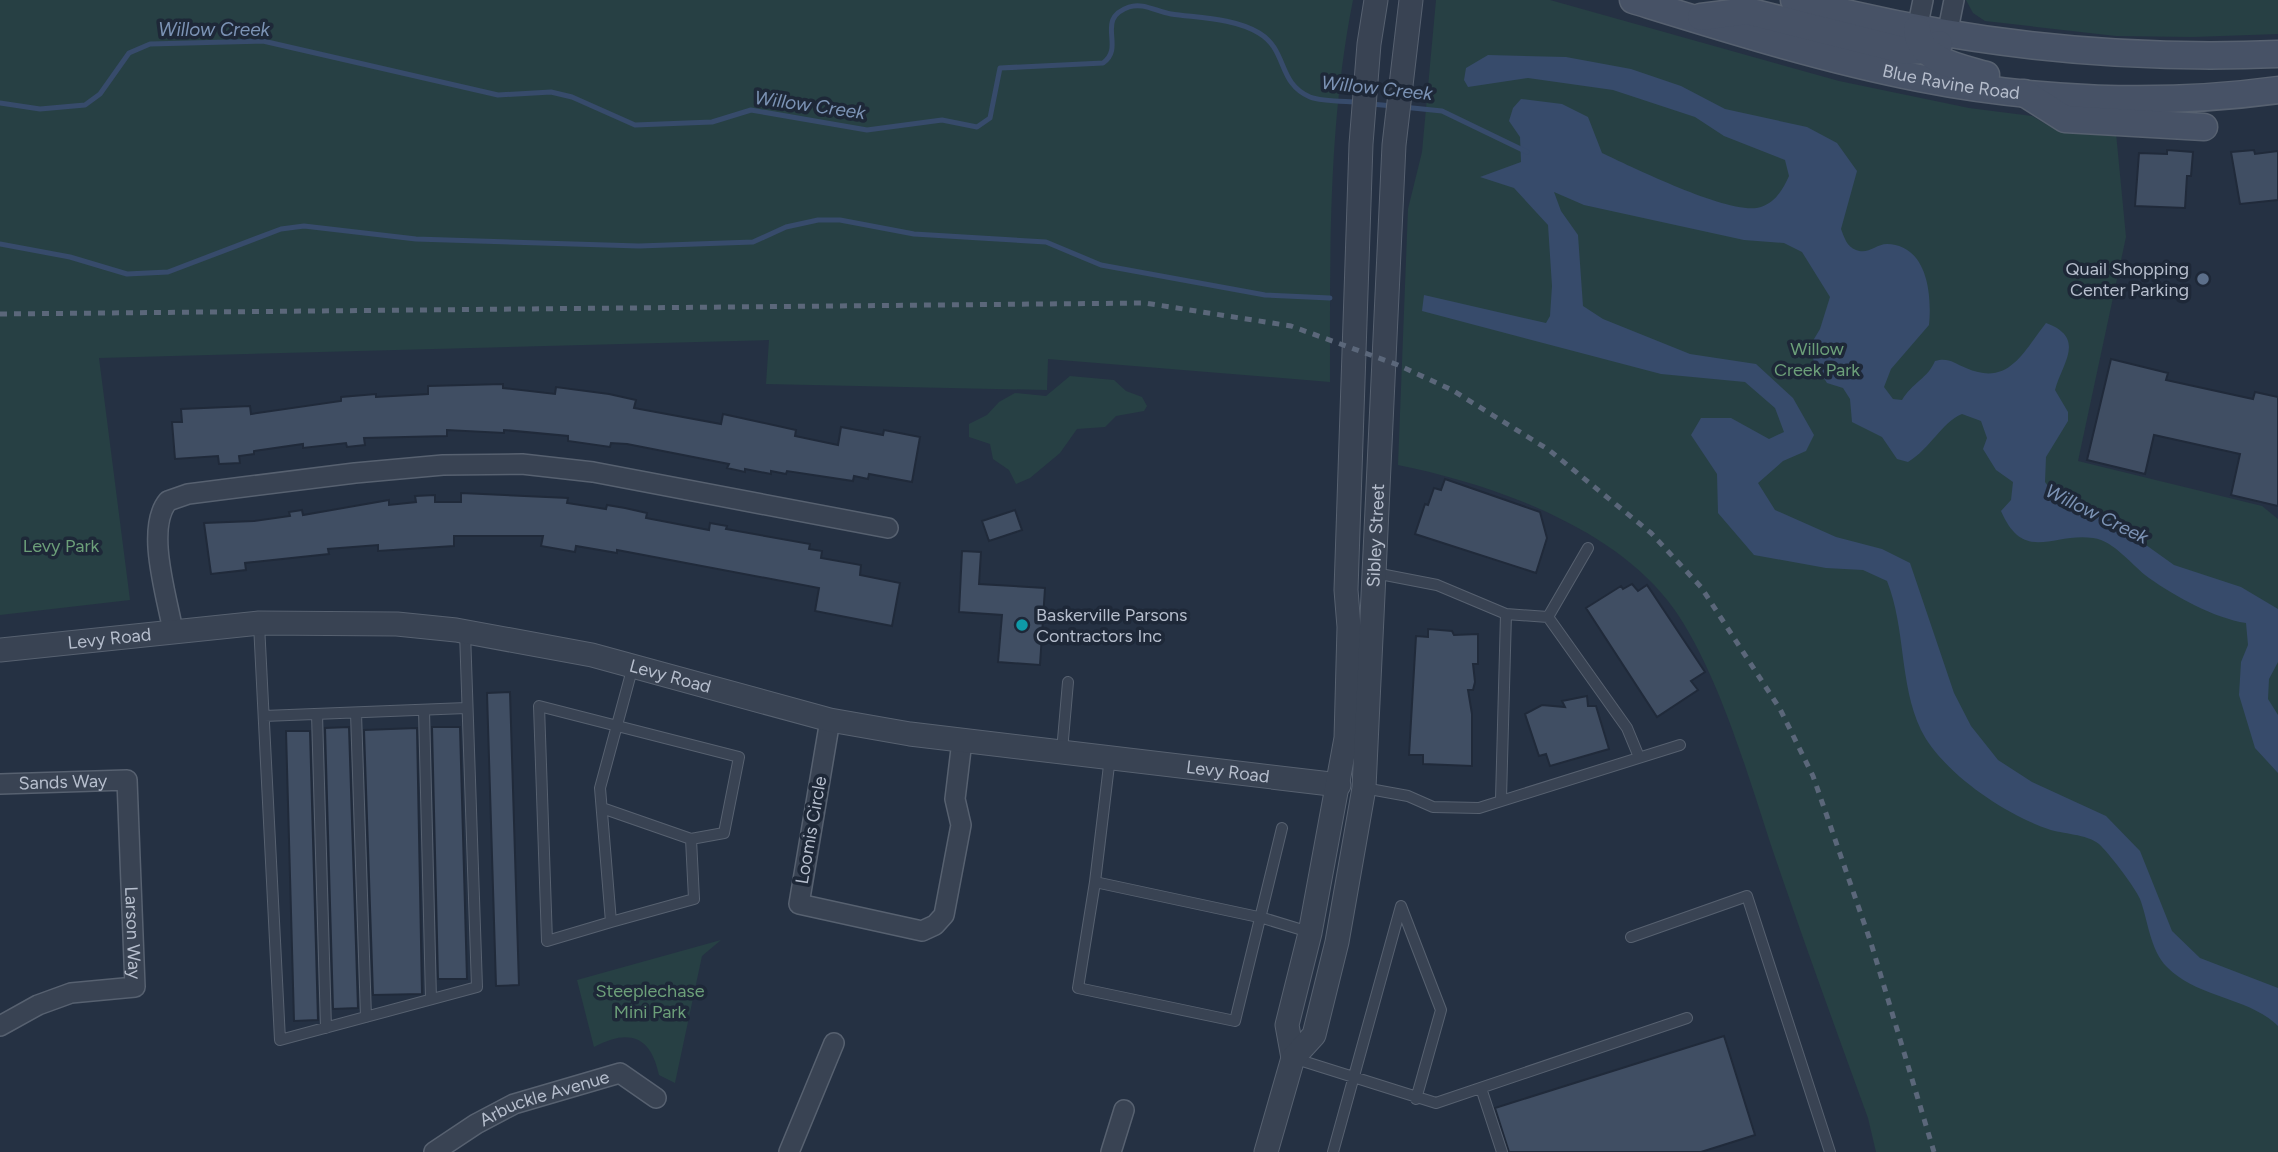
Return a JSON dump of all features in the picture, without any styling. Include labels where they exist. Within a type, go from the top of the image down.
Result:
[{"type":"main road","name":"Blue Ravine Road","points":[[1633,0],[1876,69],[2024,92],[2188,98],[2278,90]]},
{"type":"main road","points":[[1794,0],[1930,38],[2133,56],[2278,54]]},
{"type":"main road","points":[[1693,18],[1747,11],[1893,49],[1930,38]]},
{"type":"main road","points":[[1930,38],[1939,59],[2024,92],[2065,119],[2204,127]]},
{"type":"street","name":"Sibley Street","points":[[1293,1058],[1287,1026],[1310,933],[1346,738],[1349,655],[1346,590],[1361,144],[1365,80],[1376,0]]},
{"type":"street","name":"Sibley Street","points":[[1266,1152],[1293,1058],[1314,1035],[1337,942],[1364,788],[1394,145],[1399,83],[1411,0]]},
{"type":"street","points":[[1923,0],[1930,38]]},
{"type":"street","points":[[1930,38],[1954,0]]},
{"type":"street","points":[[173,631],[158,538],[158,521],[168,501],[188,494],[443,465],[522,464],[593,471],[888,528]]},
{"type":"street","name":"Levy Road","points":[[0,650],[259,623],[384,624],[465,631],[515,638],[633,666],[830,720],[962,741],[1339,785]]},
{"type":"street","name":"Loomis Circle","points":[[830,720],[799,904],[922,931],[935,925],[944,915],[961,825],[956,799],[962,741]]},
{"type":"street","name":"Sands Way","points":[[0,784],[127,780]]},
{"type":"street","name":"Larson Way","points":[[0,1026],[38,1005],[71,993],[135,987],[127,780]]},
{"type":"street","points":[[789,1152],[834,1043]]},
{"type":"street","name":"Arbuckle Avenue","points":[[434,1152],[476,1124],[514,1104],[620,1073],[656,1098]]},
{"type":"street","points":[[1111,1152],[1124,1110]]},
{"type":"lane","points":[[1548,617],[1588,548]]},
{"type":"lane","points":[[1375,573],[1437,585],[1506,614],[1548,617]]},
{"type":"lane","points":[[1501,799],[1506,614]]},
{"type":"lane","points":[[1548,617],[1627,728],[1639,757]]},
{"type":"lane","points":[[259,623],[280,1040],[477,987],[465,631]]},
{"type":"lane","points":[[611,922],[600,788],[633,666]]},
{"type":"lane","points":[[1062,751],[1068,682]]},
{"type":"lane","points":[[602,808],[691,839],[724,833],[739,757],[539,706],[547,941],[694,899],[691,839]]},
{"type":"lane","points":[[264,716],[466,708]]},
{"type":"lane","points":[[424,710],[431,999]]},
{"type":"lane","points":[[356,713],[366,1017]]},
{"type":"lane","points":[[317,714],[326,1028]]},
{"type":"lane","points":[[1339,785],[1408,796],[1433,807],[1479,808],[1679,745]]},
{"type":"lane","points":[[1110,757],[1096,882],[1079,988],[1235,1021],[1263,918],[1282,828]]},
{"type":"lane","points":[[1096,882],[1263,918],[1310,933]]},
{"type":"lane","points":[[1631,937],[1747,896],[1830,1152]]},
{"type":"lane","points":[[1333,1152],[1401,906],[1441,1010],[1416,1099]]},
{"type":"lane","points":[[1293,1058],[1416,1099],[1436,1103],[1687,1018]]},
{"type":"lane","points":[[1481,1088],[1502,1152]]},
{"type":"green space","name":"Levy Park","points":[[0,0],[1353,0],[1339,95],[1332,190],[1330,382],[1048,359],[1047,390],[766,384],[769,340],[99,358],[130,600],[0,615]]},
{"type":"green space","name":"Willow Creek Park","points":[[1436,0],[1550,0],[1839,81],[1969,108],[2032,116],[2051,127],[2116,133],[2126,237],[2078,461],[2262,506],[2278,519],[2278,1152],[1876,1152],[1868,1118],[1732,727],[1705,664],[1674,609],[1649,580],[1620,555],[1586,532],[1550,513],[1473,484],[1398,465],[1408,209],[1422,152]]},
{"type":"green space","points":[[1966,0],[2278,0],[2278,34],[2116,36],[1985,21],[1973,13]]},
{"type":"green space","points":[[1070,376],[1114,380],[1126,391],[1142,397],[1147,406],[1144,411],[1116,416],[1105,427],[1077,429],[1060,453],[1030,478],[1016,484],[1009,470],[993,459],[990,444],[969,437],[969,424],[987,415],[999,402],[1015,393],[1046,396]]},
{"type":"green space","name":"Steeplechase Mini Park","points":[[721,940],[702,956],[675,1083],[659,1075],[650,1052],[637,1039],[618,1038],[594,1047],[577,980]]},
{"type":"water","points":[[1488,55],[1566,57],[1631,69],[1681,86],[1725,109],[1807,127],[1837,143],[1857,171],[1841,229],[1846,241],[1850,247],[1860,251],[1887,244],[1901,247],[1919,262],[1928,287],[1929,325],[1891,369],[1884,387],[1893,399],[1902,400],[1935,361],[1947,360],[1981,373],[1993,373],[2014,364],[2046,323],[2066,336],[2068,352],[2055,390],[2068,412],[2068,421],[2046,457],[2045,482],[2051,490],[2097,510],[2174,565],[2241,587],[2278,609],[2278,662],[2269,679],[2268,699],[2278,715],[2278,773],[2255,748],[2239,695],[2241,662],[2248,645],[2246,623],[2221,617],[2183,599],[2149,578],[2116,549],[2101,540],[2079,537],[2041,542],[2019,537],[2001,511],[2011,500],[2013,482],[1996,470],[1983,449],[1987,438],[1981,421],[1962,414],[1908,462],[1897,459],[1882,437],[1852,422],[1850,399],[1843,388],[1827,383],[1814,363],[1811,344],[1820,329],[1830,297],[1802,252],[1784,243],[1744,240],[1584,205],[1554,192],[1561,211],[1578,235],[1583,306],[1603,319],[1690,354],[1756,364],[1793,398],[1814,435],[1806,451],[1783,461],[1758,483],[1775,510],[1836,537],[1882,549],[1910,563],[1954,693],[1971,726],[1998,760],[2032,782],[2106,816],[2140,851],[2172,931],[2200,958],[2278,988],[2278,1026],[2253,1009],[2193,985],[2167,967],[2153,944],[2140,899],[2099,844],[2081,836],[2048,829],[2013,813],[1976,790],[1944,761],[1921,730],[1914,712],[1897,618],[1887,581],[1863,570],[1826,568],[1754,555],[1718,513],[1717,474],[1691,435],[1701,418],[1731,418],[1769,439],[1784,432],[1775,408],[1745,382],[1661,374],[1422,311],[1424,295],[1546,323],[1550,316],[1552,286],[1548,225],[1514,188],[1480,177],[1521,162],[1520,137],[1509,121],[1513,108],[1521,99],[1562,104],[1588,117],[1602,153],[1682,189],[1729,205],[1747,208],[1766,205],[1778,194],[1789,176],[1785,160],[1724,136],[1695,117],[1613,90],[1528,78],[1468,87],[1464,80],[1466,68]]},
{"type":"building","points":[[2167,150],[2193,152],[2191,176],[2187,176],[2185,208],[2135,206],[2139,153],[2167,154]]},
{"type":"building","points":[[2254,150],[2255,154],[2278,151],[2278,200],[2240,204],[2231,152]]},
{"type":"building","points":[[2111,359],[2168,373],[2166,380],[2253,399],[2255,392],[2278,397],[2278,506],[2231,495],[2240,454],[2154,435],[2145,474],[2087,460]]},
{"type":"building","points":[[503,384],[503,388],[555,394],[556,387],[609,394],[636,400],[634,408],[721,424],[723,414],[796,430],[795,436],[838,445],[841,427],[883,435],[884,430],[920,437],[912,482],[869,474],[868,479],[854,476],[853,481],[787,471],[786,474],[771,471],[771,474],[745,469],[745,472],[727,468],[729,464],[627,444],[611,443],[610,447],[568,441],[568,436],[504,430],[504,433],[447,430],[447,436],[364,438],[365,445],[347,447],[346,443],[303,448],[303,444],[254,451],[254,454],[239,456],[240,463],[219,464],[218,456],[175,459],[172,422],[182,422],[181,409],[250,406],[251,414],[341,401],[341,397],[428,394],[428,386]]},
{"type":"building","points":[[1445,479],[1540,512],[1547,538],[1536,573],[1415,534],[1425,504],[1428,505],[1434,488],[1441,490]]},
{"type":"building","points":[[461,493],[568,498],[567,503],[606,509],[607,505],[625,508],[647,513],[646,518],[709,530],[710,523],[727,526],[726,529],[810,544],[809,549],[822,551],[821,558],[861,565],[860,575],[900,583],[892,626],[815,611],[819,588],[617,550],[617,553],[576,546],[575,552],[541,546],[543,536],[454,536],[454,546],[378,551],[378,545],[328,549],[329,554],[245,563],[246,570],[211,574],[204,523],[254,521],[290,516],[289,512],[302,510],[303,515],[389,500],[389,505],[416,502],[415,496],[435,495],[435,502],[461,502]]},
{"type":"building","points":[[1015,510],[1022,530],[989,541],[982,521]]},
{"type":"building","name":"Baskerville Parsons Contractors Inc","points":[[962,551],[981,552],[979,584],[1045,588],[1040,665],[998,662],[1002,615],[959,612]]},
{"type":"building","points":[[1632,584],[1638,591],[1647,585],[1705,672],[1691,681],[1698,690],[1657,717],[1586,608],[1621,586],[1623,589]]},
{"type":"building","points":[[1428,629],[1452,631],[1454,635],[1478,634],[1478,664],[1473,664],[1475,682],[1473,690],[1468,690],[1472,714],[1472,766],[1423,764],[1423,755],[1409,755],[1416,636],[1428,637]]},
{"type":"building","points":[[510,692],[519,985],[496,986],[487,693]]},
{"type":"building","points":[[1587,696],[1588,706],[1596,706],[1609,749],[1550,766],[1546,754],[1539,756],[1525,714],[1542,705],[1565,707],[1562,701]]},
{"type":"building","points":[[349,727],[358,1008],[333,1009],[325,728]]},
{"type":"building","points":[[432,727],[460,727],[467,979],[438,979]]},
{"type":"building","points":[[417,728],[422,994],[373,995],[364,730]]},
{"type":"building","points":[[286,731],[310,731],[318,1020],[294,1021]]},
{"type":"building","points":[[1724,1036],[1755,1135],[1701,1152],[1509,1152],[1495,1108]]},
{"type":"waterway","name":"Willow Creek","points":[[0,103],[40,109],[85,105],[100,94],[129,53],[150,44],[263,41],[498,95],[551,92],[572,97],[635,125],[712,122],[751,110],[867,130],[942,120],[977,127],[990,118],[1000,68],[1103,63],[1112,49],[1113,19],[1119,12],[1134,6],[1228,21],[1249,28],[1259,33],[1275,48],[1287,75],[1300,91],[1321,100],[1358,102]]},
{"type":"waterway","name":"Willow Creek","points":[[1371,104],[1393,106]]},
{"type":"waterway","name":"Willow Creek","points":[[1403,107],[1442,111],[1527,152]]},
{"type":"waterway","points":[[0,244],[70,257],[127,274],[168,272],[281,229],[304,226],[416,239],[639,246],[753,242],[786,227],[818,220],[840,220],[914,234],[1046,242],[1101,265],[1265,295],[1330,298]]},
{"type":"railway","points":[[0,314],[1145,303],[1291,326],[1398,365],[1452,390],[1549,450],[1651,533],[1701,587],[1780,709],[1813,776],[1871,943],[1934,1152]]},
{"type":"place","name":"Quail Shopping Center Parking","points":[[2203,279]]},
{"type":"place","name":"Baskerville Parsons Contractors Inc","points":[[1022,625]]}]
